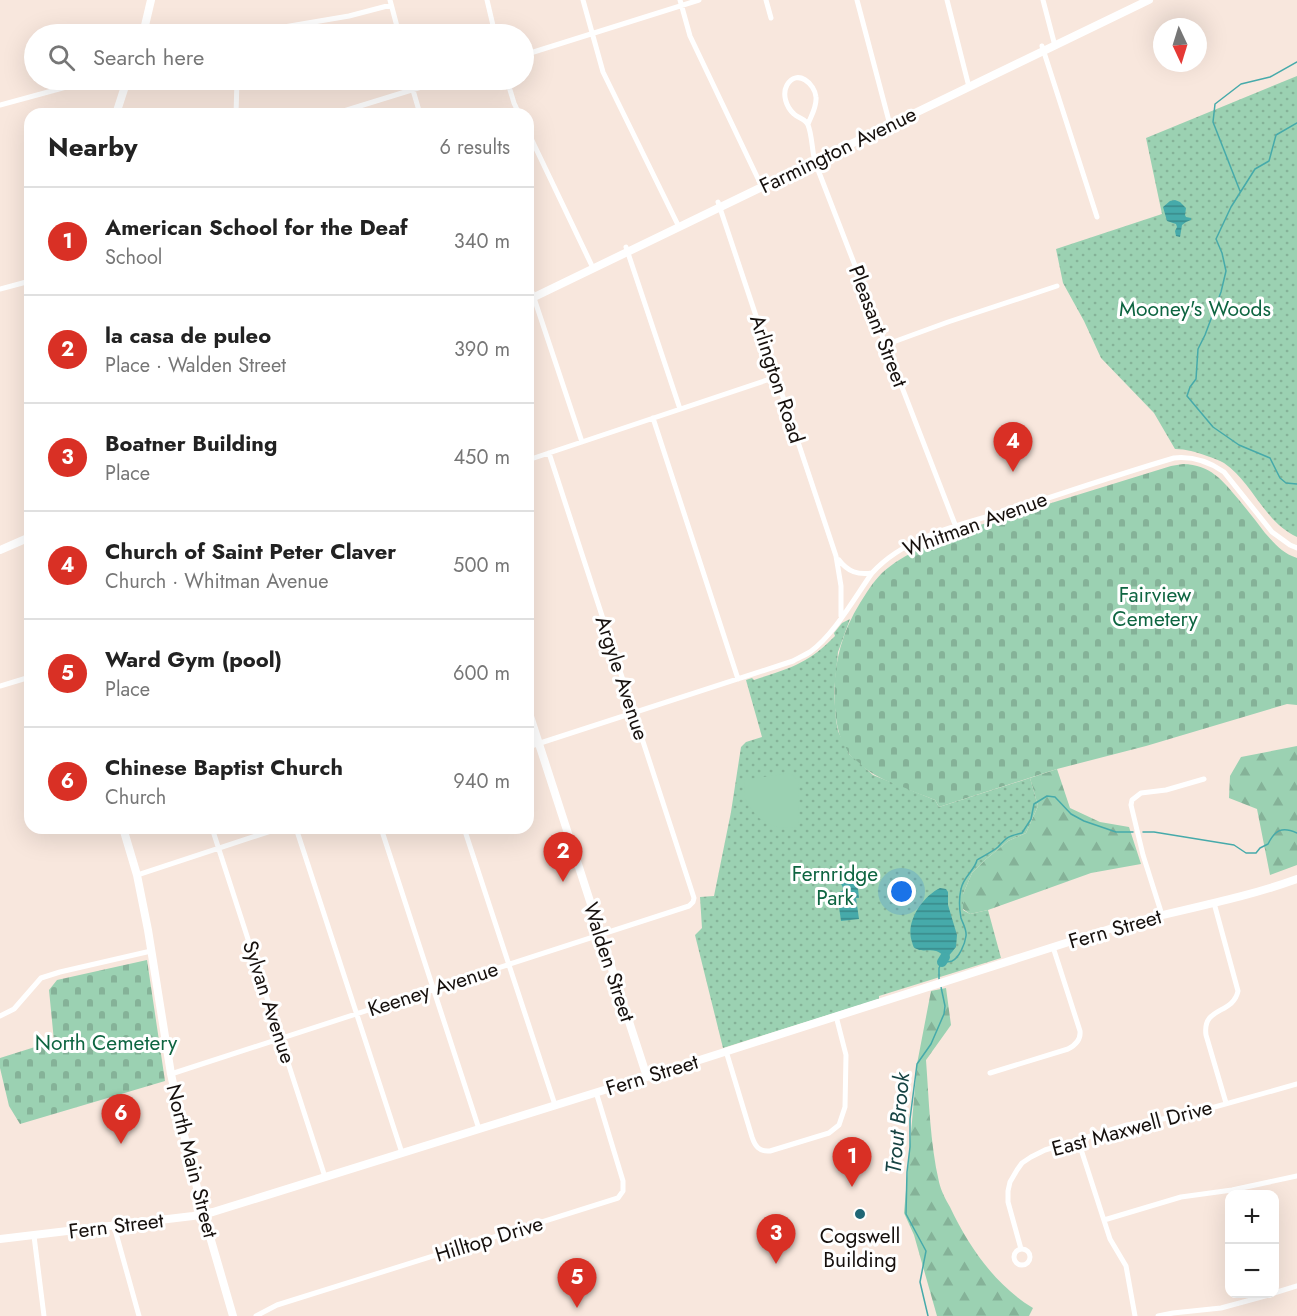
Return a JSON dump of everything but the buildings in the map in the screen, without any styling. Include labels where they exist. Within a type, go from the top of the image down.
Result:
[{"type":"main road","points":[[146,24],[152,0]]},
{"type":"main road","name":"Farmington Avenue","points":[[1054,43],[1137,0]]},
{"type":"main road","name":"Farmington Avenue","points":[[534,295],[1043,48],[1149,0]]},
{"type":"main road","points":[[118,108],[124,90]]},
{"type":"main road","points":[[0,550],[24,540]]},
{"type":"main road","name":"North Main Street","points":[[125,834],[137,875],[171,1074],[187,1148],[203,1215],[232,1316]]},
{"type":"street","points":[[487,0],[493,24]]},
{"type":"street","points":[[583,0],[603,72],[678,224]]},
{"type":"street","points":[[534,52],[681,3],[699,0]]},
{"type":"street","points":[[766,0],[771,18]]},
{"type":"street","points":[[857,0],[889,123]]},
{"type":"street","points":[[946,0],[968,84]]},
{"type":"street","points":[[1043,0],[1054,43]]},
{"type":"street","points":[[302,24],[349,16],[390,3],[396,24]]},
{"type":"street","points":[[681,3],[690,36],[761,185]]},
{"type":"street","points":[[1043,48],[1097,217]]},
{"type":"street","name":"Pleasant Street","points":[[808,124],[792,112],[786,103],[786,88],[793,79],[805,80],[814,90],[815,104],[808,124],[814,159],[956,527]]},
{"type":"street","points":[[0,105],[55,90]]},
{"type":"street","points":[[236,108],[237,90]]},
{"type":"street","points":[[353,108],[410,90]]},
{"type":"street","points":[[413,90],[418,108]]},
{"type":"street","points":[[510,90],[516,108]]},
{"type":"street","points":[[534,145],[592,266]]},
{"type":"street","name":"Arlington Road","points":[[719,205],[837,556],[841,585],[840,618]]},
{"type":"street","points":[[627,249],[680,409]]},
{"type":"street","points":[[0,289],[24,283]]},
{"type":"street","points":[[885,345],[1057,286]]},
{"type":"street","points":[[534,305],[582,442]]},
{"type":"street","points":[[534,458],[776,377]]},
{"type":"street","points":[[653,418],[738,679]]},
{"type":"street","name":"Argyle Avenue","points":[[549,453],[694,898],[693,902]]},
{"type":"street","name":"Whitman Avenue","points":[[534,745],[780,666],[810,652],[827,636],[872,573],[899,550],[932,535],[1169,459],[1187,457],[1205,461],[1224,472],[1272,532],[1297,548]]},
{"type":"street","points":[[837,556],[851,571],[872,573]]},
{"type":"street","points":[[0,686],[24,678]]},
{"type":"street","name":"Walden Street","points":[[534,729],[647,1077]]},
{"type":"street","points":[[1162,915],[1143,855],[1131,805],[1132,800],[1141,793],[1166,790],[1204,779]]},
{"type":"street","name":"Sylvan Avenue","points":[[214,834],[326,1177]]},
{"type":"street","points":[[137,875],[261,834]]},
{"type":"street","points":[[299,834],[402,1153]]},
{"type":"street","points":[[383,834],[478,1129]]},
{"type":"street","points":[[466,834],[555,1105]]},
{"type":"street","name":"Fern Street","points":[[0,1239],[203,1215],[647,1077],[1053,947],[1162,915],[1255,893],[1297,879]]},
{"type":"street","name":"Keeney Avenue","points":[[171,1074],[689,906],[693,902]]},
{"type":"street","points":[[1214,903],[1238,991],[1234,1002],[1210,1016],[1205,1029],[1226,1103]]},
{"type":"street","points":[[990,1073],[1068,1049],[1074,1046],[1079,1039],[1080,1031],[1053,947]]},
{"type":"street","points":[[0,1016],[21,1003],[41,978],[151,951]]},
{"type":"street","points":[[726,1051],[752,1137],[755,1145],[760,1149],[770,1151],[829,1133],[839,1125],[845,1107],[846,1055],[836,1016]]},
{"type":"street","name":"East Maxwell Drive","points":[[1021,1249],[1008,1202],[1008,1191],[1010,1182],[1022,1163],[1031,1157],[1045,1150],[1126,1125],[1179,1116],[1297,1084]]},
{"type":"street","name":"Hilltop Drive","points":[[256,1316],[277,1305],[618,1198],[624,1184],[596,1092]]},
{"type":"street","points":[[1078,1140],[1110,1239],[1126,1266],[1135,1316]]},
{"type":"street","points":[[1104,1220],[1181,1197],[1232,1190],[1297,1176]]},
{"type":"street","points":[[114,1226],[139,1316]]},
{"type":"street","points":[[34,1236],[44,1316]]},
{"type":"street","points":[[1279,1291],[1297,1286]]},
{"type":"street","points":[[1158,1316],[1221,1308],[1256,1298]]},
{"type":"green space","name":"Mooney's Woods","points":[[1297,76],[1297,537],[1276,522],[1243,481],[1224,463],[1195,452],[1175,449],[1154,413],[1101,358],[1063,283],[1056,249],[1162,214],[1146,138]]},
{"type":"green space","name":"Fairview Cemetery","points":[[1183,464],[1201,467],[1215,475],[1276,545],[1287,554],[1297,558],[1297,705],[1287,704],[1146,746],[1057,769],[939,807],[935,800],[868,771],[850,755],[841,739],[836,720],[834,694],[836,667],[853,615],[870,587],[882,573],[900,559],[921,549],[965,535],[964,530]]},
{"type":"green space","name":"Fernridge Park","points":[[850,619],[838,652],[834,692],[838,731],[849,754],[873,775],[935,800],[939,807],[1030,778],[1038,806],[1026,833],[1008,841],[985,860],[972,873],[963,894],[963,910],[970,914],[988,910],[1001,958],[723,1048],[695,935],[702,928],[700,897],[714,896],[741,747],[746,742],[762,737],[746,680],[752,678],[754,680],[778,672],[807,659],[835,636],[834,633],[842,623]]},
{"type":"green space","points":[[1297,746],[1297,865],[1270,875],[1257,809],[1229,798],[1230,776],[1241,757]]},
{"type":"green space","points":[[1057,769],[1070,808],[1100,822],[1129,827],[1141,864],[1091,873],[988,910],[970,914],[963,909],[963,894],[972,873],[1008,841],[1026,833],[1038,806],[1030,778]]},
{"type":"green space","points":[[790,773],[798,780],[798,827],[780,828],[759,818],[750,807],[745,798],[744,780]]},
{"type":"green space","name":"North Cemetery","points":[[147,960],[165,1081],[20,1124],[9,1106],[0,1068],[0,1058],[54,1041],[49,990],[57,980]]},
{"type":"green space","points":[[946,988],[951,1025],[926,1060],[932,1137],[939,1182],[957,1222],[984,1264],[1019,1299],[1033,1308],[1029,1316],[937,1316],[914,1235],[904,1213],[917,1064],[931,991]]},
{"type":"water","points":[[1175,200],[1186,208],[1186,217],[1191,218],[1182,225],[1180,237],[1176,236],[1176,224],[1167,221],[1163,207]]},
{"type":"water","points":[[846,876],[853,879],[858,887],[859,898],[856,898],[859,919],[841,921],[837,893],[844,890],[838,877]]},
{"type":"water","points":[[940,888],[948,892],[948,905],[957,935],[956,947],[947,958],[936,951],[915,948],[910,934],[913,918],[921,904]]},
{"type":"waterway","name":"Trout Brook","points":[[1240,191],[1213,122],[1215,104],[1241,84],[1270,77],[1297,62]]},
{"type":"waterway","name":"Trout Brook","points":[[1297,123],[1276,135],[1269,161],[1255,169],[1231,207],[1216,239],[1226,271],[1221,292],[1198,349],[1196,379],[1187,396],[1213,427],[1239,445],[1270,458],[1280,478],[1286,483],[1297,484]]},
{"type":"waterway","name":"Trout Brook","points":[[939,979],[939,968],[942,962],[955,959],[965,939],[966,932],[961,918],[960,903],[964,881],[977,860],[996,849],[1008,837],[1022,833],[1031,819],[1034,804],[1047,796],[1055,797],[1071,814],[1084,821],[1116,832],[1133,832]]},
{"type":"waterway","name":"Trout Brook","points":[[1143,832],[1234,845],[1246,853],[1256,853],[1280,831],[1287,830],[1297,833]]},
{"type":"waterway","name":"Trout Brook","points":[[942,962],[945,957]]},
{"type":"waterway","name":"Trout Brook","points":[[928,1316],[920,1282],[926,1251],[906,1214],[907,1172],[910,1119],[917,1064],[931,1044],[944,1014],[945,1006],[941,987]]},
{"type":"place","name":"Church of Saint Peter Claver","points":[[1013,472]]},
{"type":"place","name":"la casa de puleo","points":[[563,882]]},
{"type":"place","name":"Chinese Baptist Church","points":[[121,1144]]},
{"type":"place","name":"American School for the Deaf","points":[[852,1187]]},
{"type":"place","name":"Cogswell Building","points":[[860,1214]]},
{"type":"place","name":"Boatner Building","points":[[776,1264]]},
{"type":"place","name":"Ward Gym (pool)","points":[[577,1308]]}]
